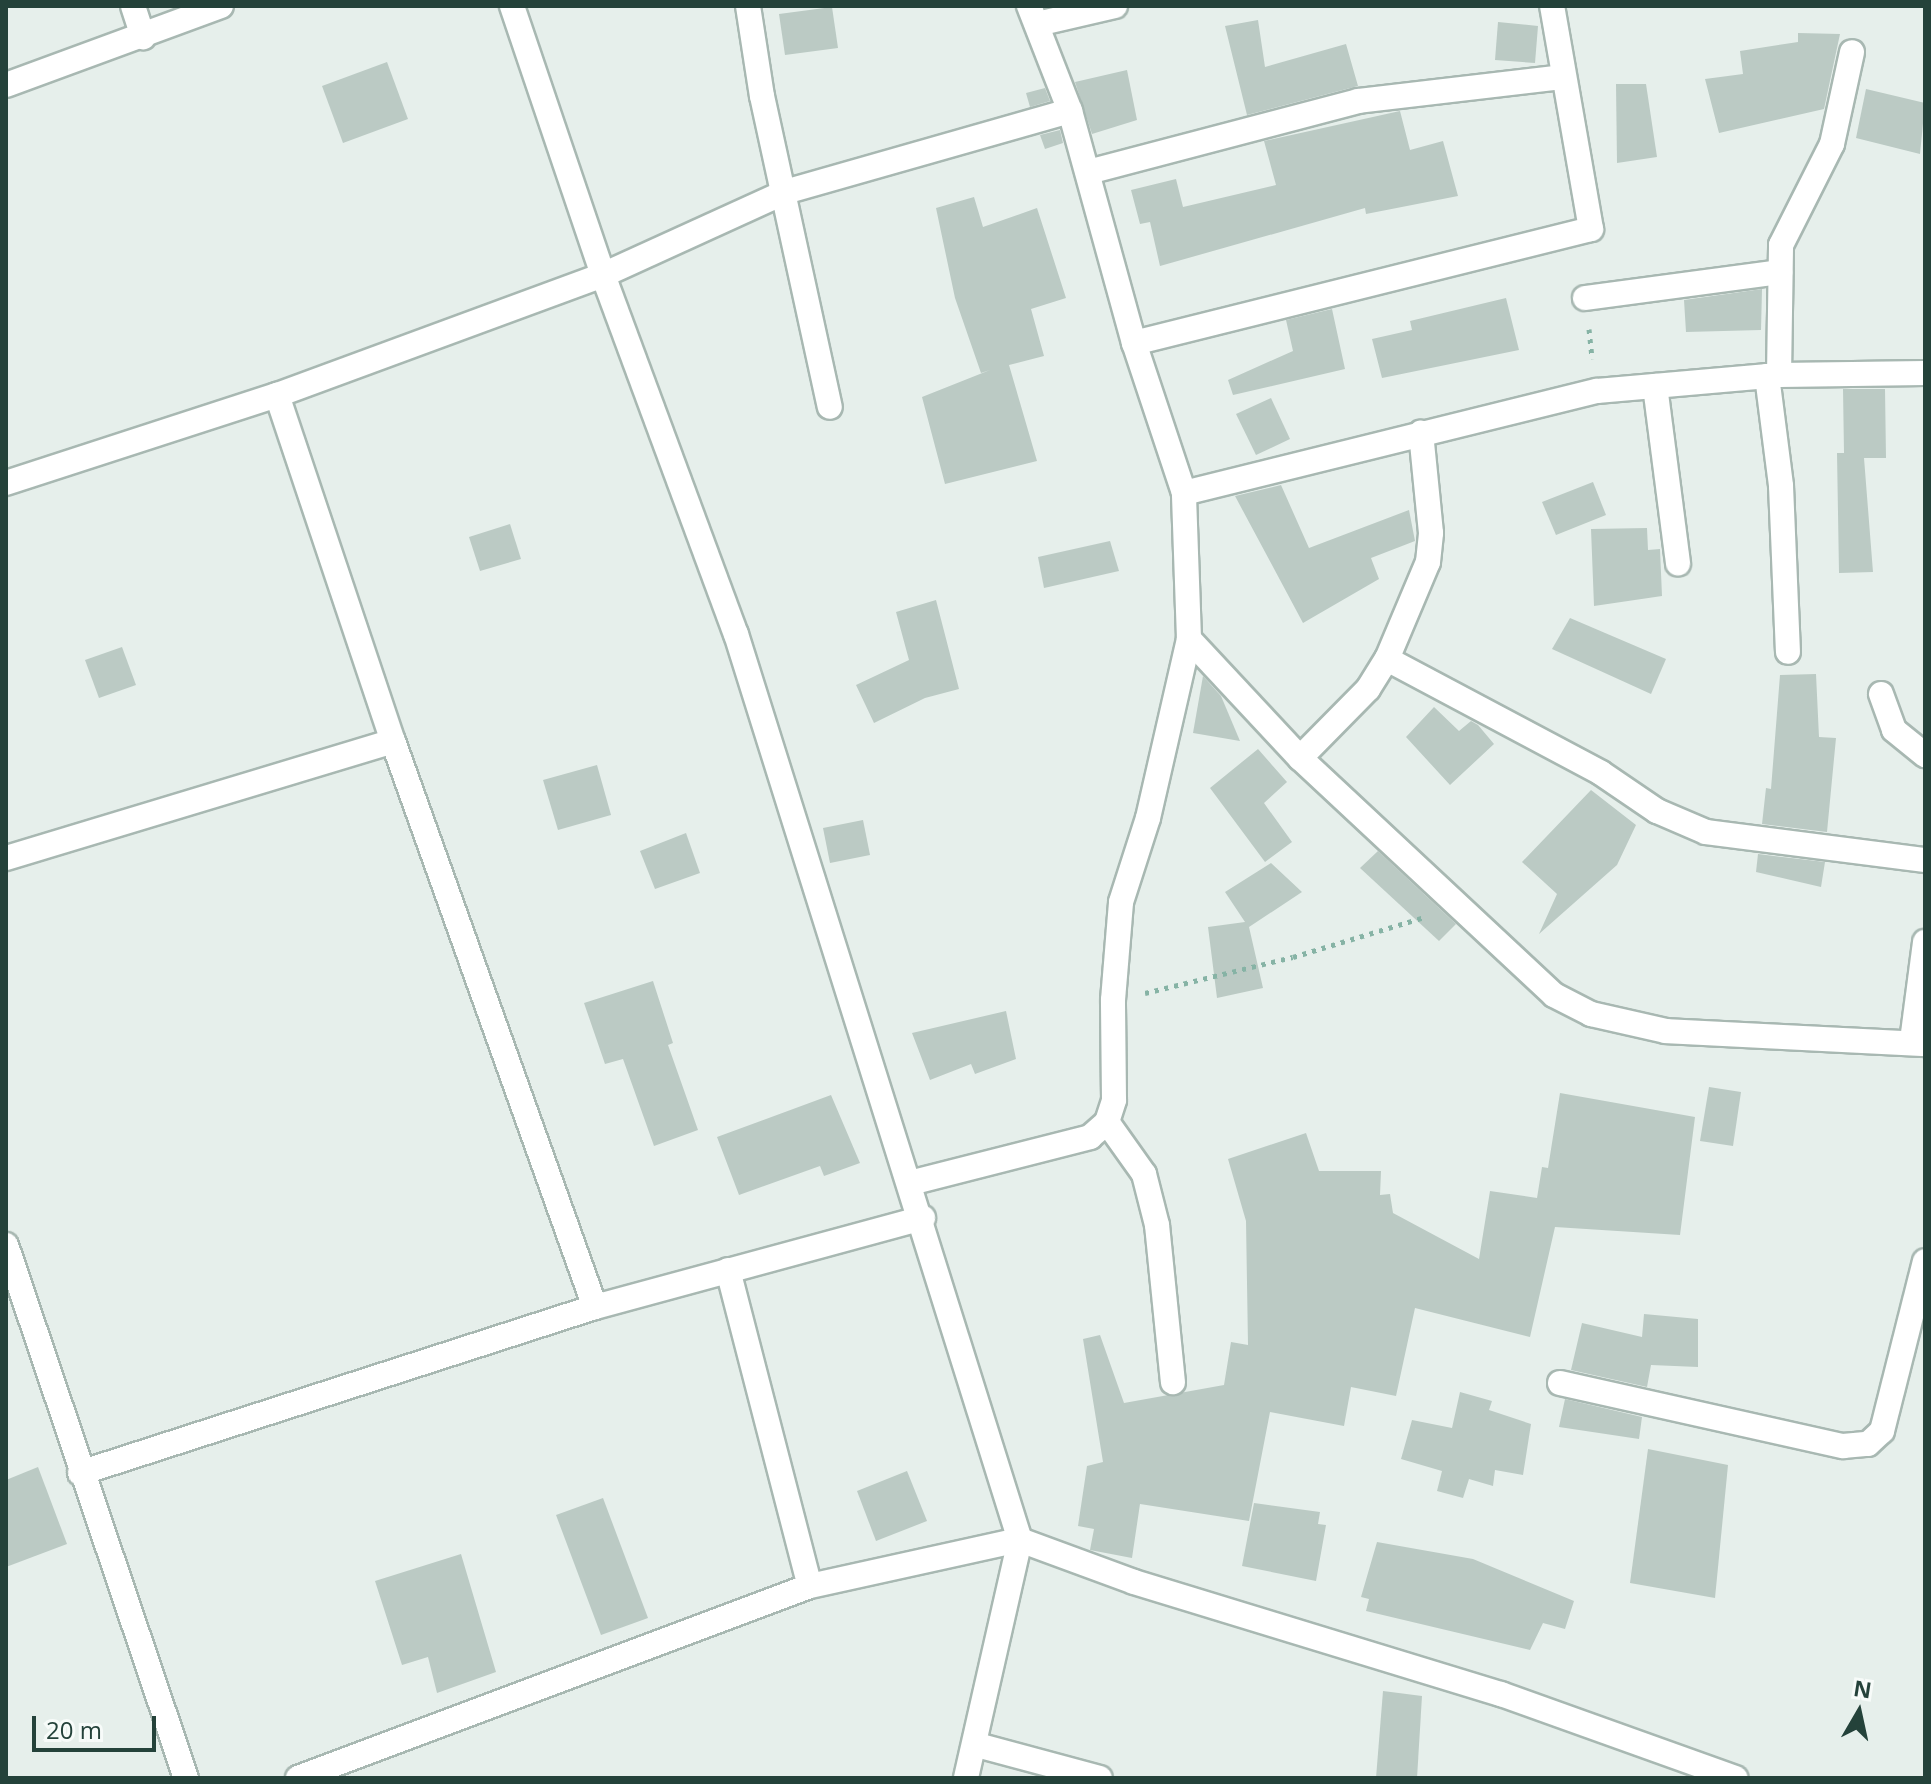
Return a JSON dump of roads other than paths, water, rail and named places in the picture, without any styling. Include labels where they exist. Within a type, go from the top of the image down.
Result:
[{"type":"street","points":[[133,6],[143,37]]},
{"type":"street","points":[[6,85],[221,6]]},
{"type":"street","points":[[512,6],[603,275],[736,634],[923,1218],[1020,1540],[977,1745],[966,1778]]},
{"type":"street","points":[[748,6],[762,96],[830,407]]},
{"type":"street","points":[[910,1183],[1090,1137],[1107,1122],[1114,1100],[1113,1000],[1121,902],[1148,818],[1189,639],[1184,493],[1134,343],[1070,111],[1033,15],[1115,6]]},
{"type":"street","points":[[1134,343],[1591,229],[1552,6]]},
{"type":"street","points":[[1788,652],[1773,375],[1781,245],[1792,214],[1832,144],[1852,52]]},
{"type":"street","points":[[1088,172],[1358,101],[1563,77]]},
{"type":"street","points":[[6,483],[277,395],[603,275],[785,192],[1070,111]]},
{"type":"street","points":[[1585,298],[1780,272]]},
{"type":"street","points":[[1184,493],[1597,391],[1773,375],[1925,373]]},
{"type":"street","points":[[1655,386],[1678,564]]},
{"type":"street","points":[[277,395],[393,741],[595,1307]]},
{"type":"street","points":[[1300,758],[1368,689],[1387,659],[1428,562],[1431,533],[1421,432]]},
{"type":"street","points":[[1189,639],[1300,758],[1456,907],[1554,995],[1591,1014],[1666,1031],[1918,1042],[1925,942]]},
{"type":"street","points":[[1387,659],[1601,773],[1657,811],[1706,832],[1925,860]]},
{"type":"street","points":[[1881,694],[1894,730],[1925,755]]},
{"type":"street","points":[[6,858],[393,741]]},
{"type":"street","points":[[1107,1122],[1144,1174],[1157,1225],[1173,1382]]},
{"type":"street","points":[[80,1473],[595,1307],[923,1218]]},
{"type":"street","points":[[6,1245],[80,1473],[186,1778]]},
{"type":"street","points":[[1560,1383],[1843,1446],[1868,1444],[1882,1431],[1925,1261]]},
{"type":"street","points":[[728,1270],[810,1586]]},
{"type":"street","points":[[298,1778],[810,1586],[1020,1540],[1134,1582],[1501,1694],[1735,1778]]},
{"type":"street","points":[[977,1745],[1100,1778]]}]
